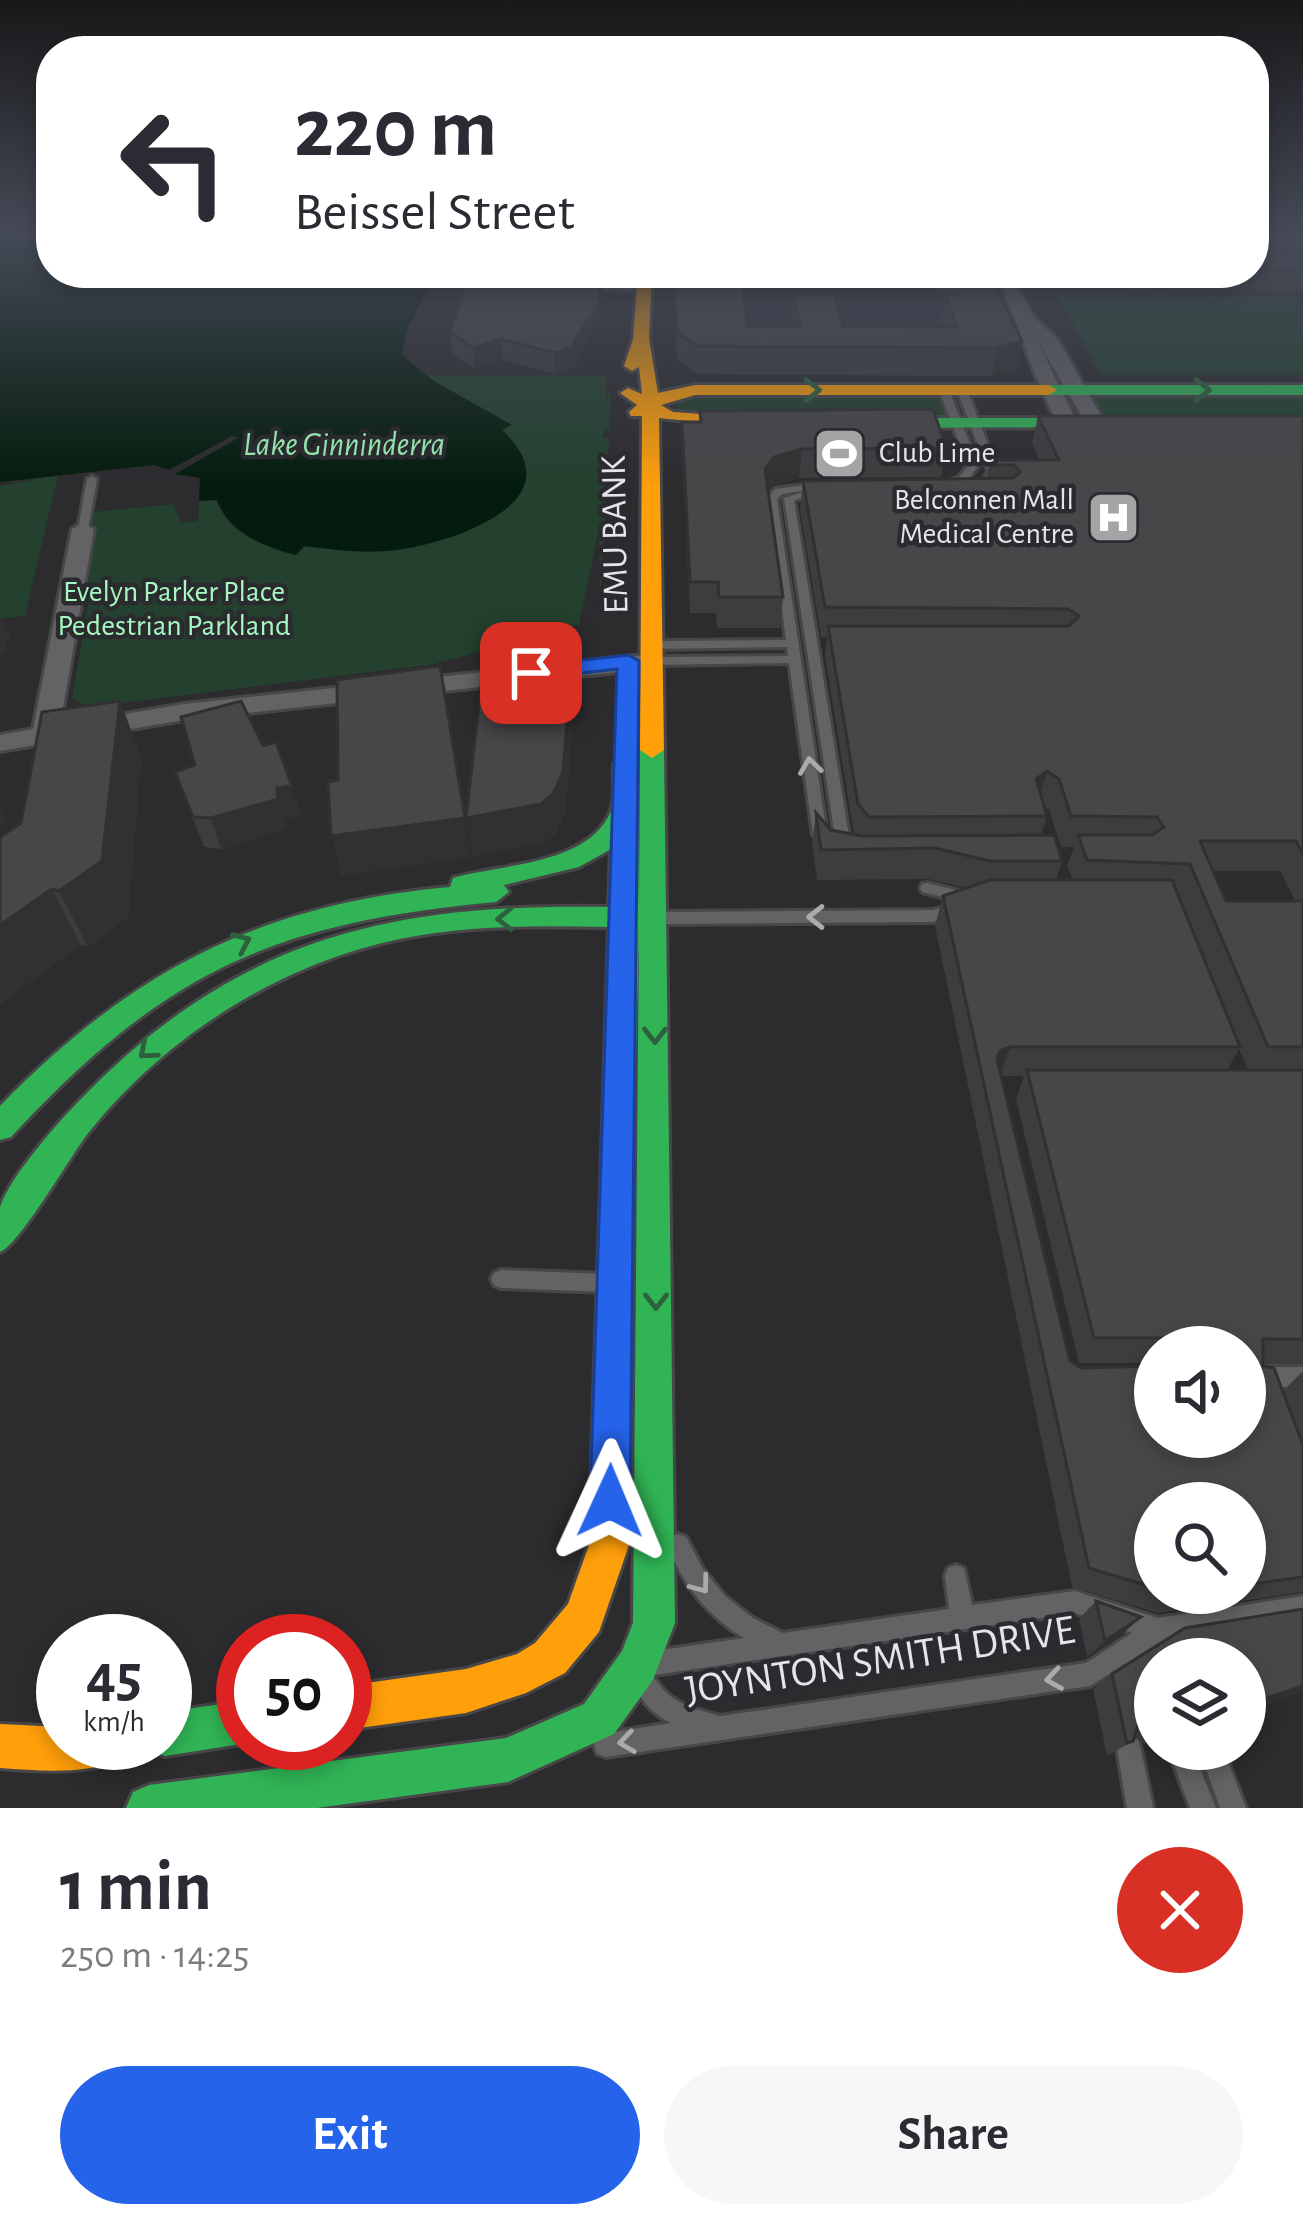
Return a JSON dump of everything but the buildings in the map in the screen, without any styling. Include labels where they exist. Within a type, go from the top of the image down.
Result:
[{"type":"main road","name":"EMU BANK","points":[[638,1665],[654,1623],[664,1184],[634,405],[646,350],[646,317]]},
{"type":"main road","points":[[646,350],[694,390]]},
{"type":"main road","points":[[634,405],[694,390],[1303,390]]},
{"type":"main road","name":"EMU BANK","points":[[505,1684],[568,1642],[591,1605],[609,1545],[624,811],[640,653],[651,454],[634,405]]},
{"type":"main road","points":[[634,405],[668,418],[704,423],[774,423]]},
{"type":"main road","points":[[651,454],[666,437],[704,423]]},
{"type":"main road","points":[[867,423],[922,423],[970,435],[1011,423],[1093,423]]},
{"type":"main road","points":[[0,1127],[56,1065],[98,1029],[185,970],[292,922],[559,865],[603,842],[624,811]]},
{"type":"main road","points":[[419,893],[654,904]]},
{"type":"main road","points":[[0,1237],[14,1207],[94,1101],[169,1033],[239,987],[305,956],[401,928],[622,904]]},
{"type":"main road","name":"JOYNTON SMITH DRIVE","points":[[149,1808],[508,1760],[599,1719],[638,1665]]},
{"type":"main road","name":"JOYNTON SMITH DRIVE","points":[[372,1704],[505,1684]]},
{"type":"main road","points":[[0,1746],[36,1748]]},
{"type":"street","points":[[1025,317],[1027,341],[1093,423]]},
{"type":"street","points":[[45,733],[83,529]]},
{"type":"street","points":[[0,743],[45,733],[640,653]]},
{"type":"lane","points":[[953,391],[970,435],[972,471],[942,494],[976,487],[993,471],[970,435],[953,391]]},
{"type":"lane","points":[[83,529],[92,479]]},
{"type":"lane","points":[[792,647],[795,632],[778,511],[782,507],[803,500],[828,497],[789,498],[825,648],[842,837],[858,857],[832,852],[820,837],[792,647],[772,498],[799,486],[842,486]]},
{"type":"lane","points":[[640,653],[825,648]]},
{"type":"lane","points":[[654,904],[933,916],[981,901],[927,889]]},
{"type":"lane","points":[[616,1183],[664,1184]]},
{"type":"lane","points":[[501,1279],[615,1283]]},
{"type":"lane","points":[[1266,1377],[1303,1377]]},
{"type":"lane","points":[[1266,1393],[1271,1400]]},
{"type":"lane","points":[[657,1492],[691,1574],[711,1600],[749,1632],[782,1644]]},
{"type":"lane","name":"EMU BANK","points":[[609,1545],[613,1619],[650,1695],[670,1711],[723,1729]]},
{"type":"lane","points":[[956,1576],[962,1618]]},
{"type":"lane","name":"JOYNTON SMITH DRIVE","points":[[505,1684],[1075,1602],[1158,1630]]},
{"type":"lane","points":[[1158,1630],[1303,1607]]},
{"type":"lane","name":"JOYNTON SMITH DRIVE","points":[[508,1760],[1090,1674],[1158,1630]]},
{"type":"lane","points":[[1129,1750],[1137,1798],[1155,1808]]},
{"type":"lane","points":[[1188,1770],[1203,1808]]},
{"type":"lane","points":[[1219,1770],[1233,1808]]},
{"type":"shaded area","points":[[675,317],[994,317],[1015,367],[990,376],[697,374],[677,359]]},
{"type":"green space","points":[[1070,317],[1303,317],[1303,375],[1101,375]]},
{"type":"green space","name":"Evelyn Parker Place Pedestrian Parkland","points":[[424,375],[606,376],[606,402],[611,387],[609,430],[604,429],[603,438],[609,438],[600,611],[599,529],[579,625],[434,664],[89,707],[72,699],[91,588],[83,587],[94,512],[174,504],[181,523],[198,521],[199,501],[216,500],[238,530],[296,555],[305,547],[382,551]]},
{"type":"green space","points":[[1089,394],[1303,394],[1303,416],[1101,415]]},
{"type":"green space","points":[[941,395],[948,419],[676,413],[677,397]]},
{"type":"green space","points":[[58,475],[25,616],[0,619],[0,486]]},
{"type":"water","name":"Lake Ginninderra","points":[[0,317],[413,317],[402,355],[434,381],[512,425],[502,430],[522,455],[526,478],[518,497],[500,514],[448,538],[374,552],[304,546],[296,555],[249,537],[230,521],[217,500],[199,501],[200,478],[175,474],[238,438],[232,436],[169,470],[154,465],[0,482]]},
{"type":"traffic: fast","points":[[1049,390],[1303,390]]},
{"type":"traffic: fast","points":[[884,423],[1092,423]]},
{"type":"traffic: fast","points":[[149,1808],[508,1760],[599,1719],[638,1665],[654,1623],[652,750]]},
{"type":"traffic: fast","points":[[617,1187],[626,764]]},
{"type":"traffic: fast","points":[[462,885],[570,860],[603,842],[624,811]]},
{"type":"traffic: fast","points":[[0,1127],[107,1024],[163,985],[221,954],[282,929],[348,911],[496,892]]},
{"type":"traffic: fast","points":[[0,1237],[79,1122],[126,1073],[177,1029],[233,991],[294,961],[359,938],[429,923],[511,917],[649,918]]},
{"type":"traffic: fast","points":[[192,1730],[216,1727]]},
{"type":"traffic: slow","points":[[632,366],[642,317]]},
{"type":"traffic: slow","points":[[641,339],[650,380],[652,750]]},
{"type":"traffic: slow","points":[[637,412],[669,394],[695,390],[1049,390]]},
{"type":"traffic: slow","points":[[628,393],[669,417],[756,423]]},
{"type":"traffic: slow","points":[[372,1704],[466,1691],[526,1672],[550,1658],[584,1617],[609,1545],[617,1187]]},
{"type":"traffic: slow","points":[[0,1746],[36,1748]]},
{"type":"place","name":"Club Lime","points":[[840,453]]},
{"type":"place","name":"Belconnen Mall Medical Centre","points":[[1113,517]]},
{"type":"route","points":[[531,673],[628,661],[610,1501]]}]
